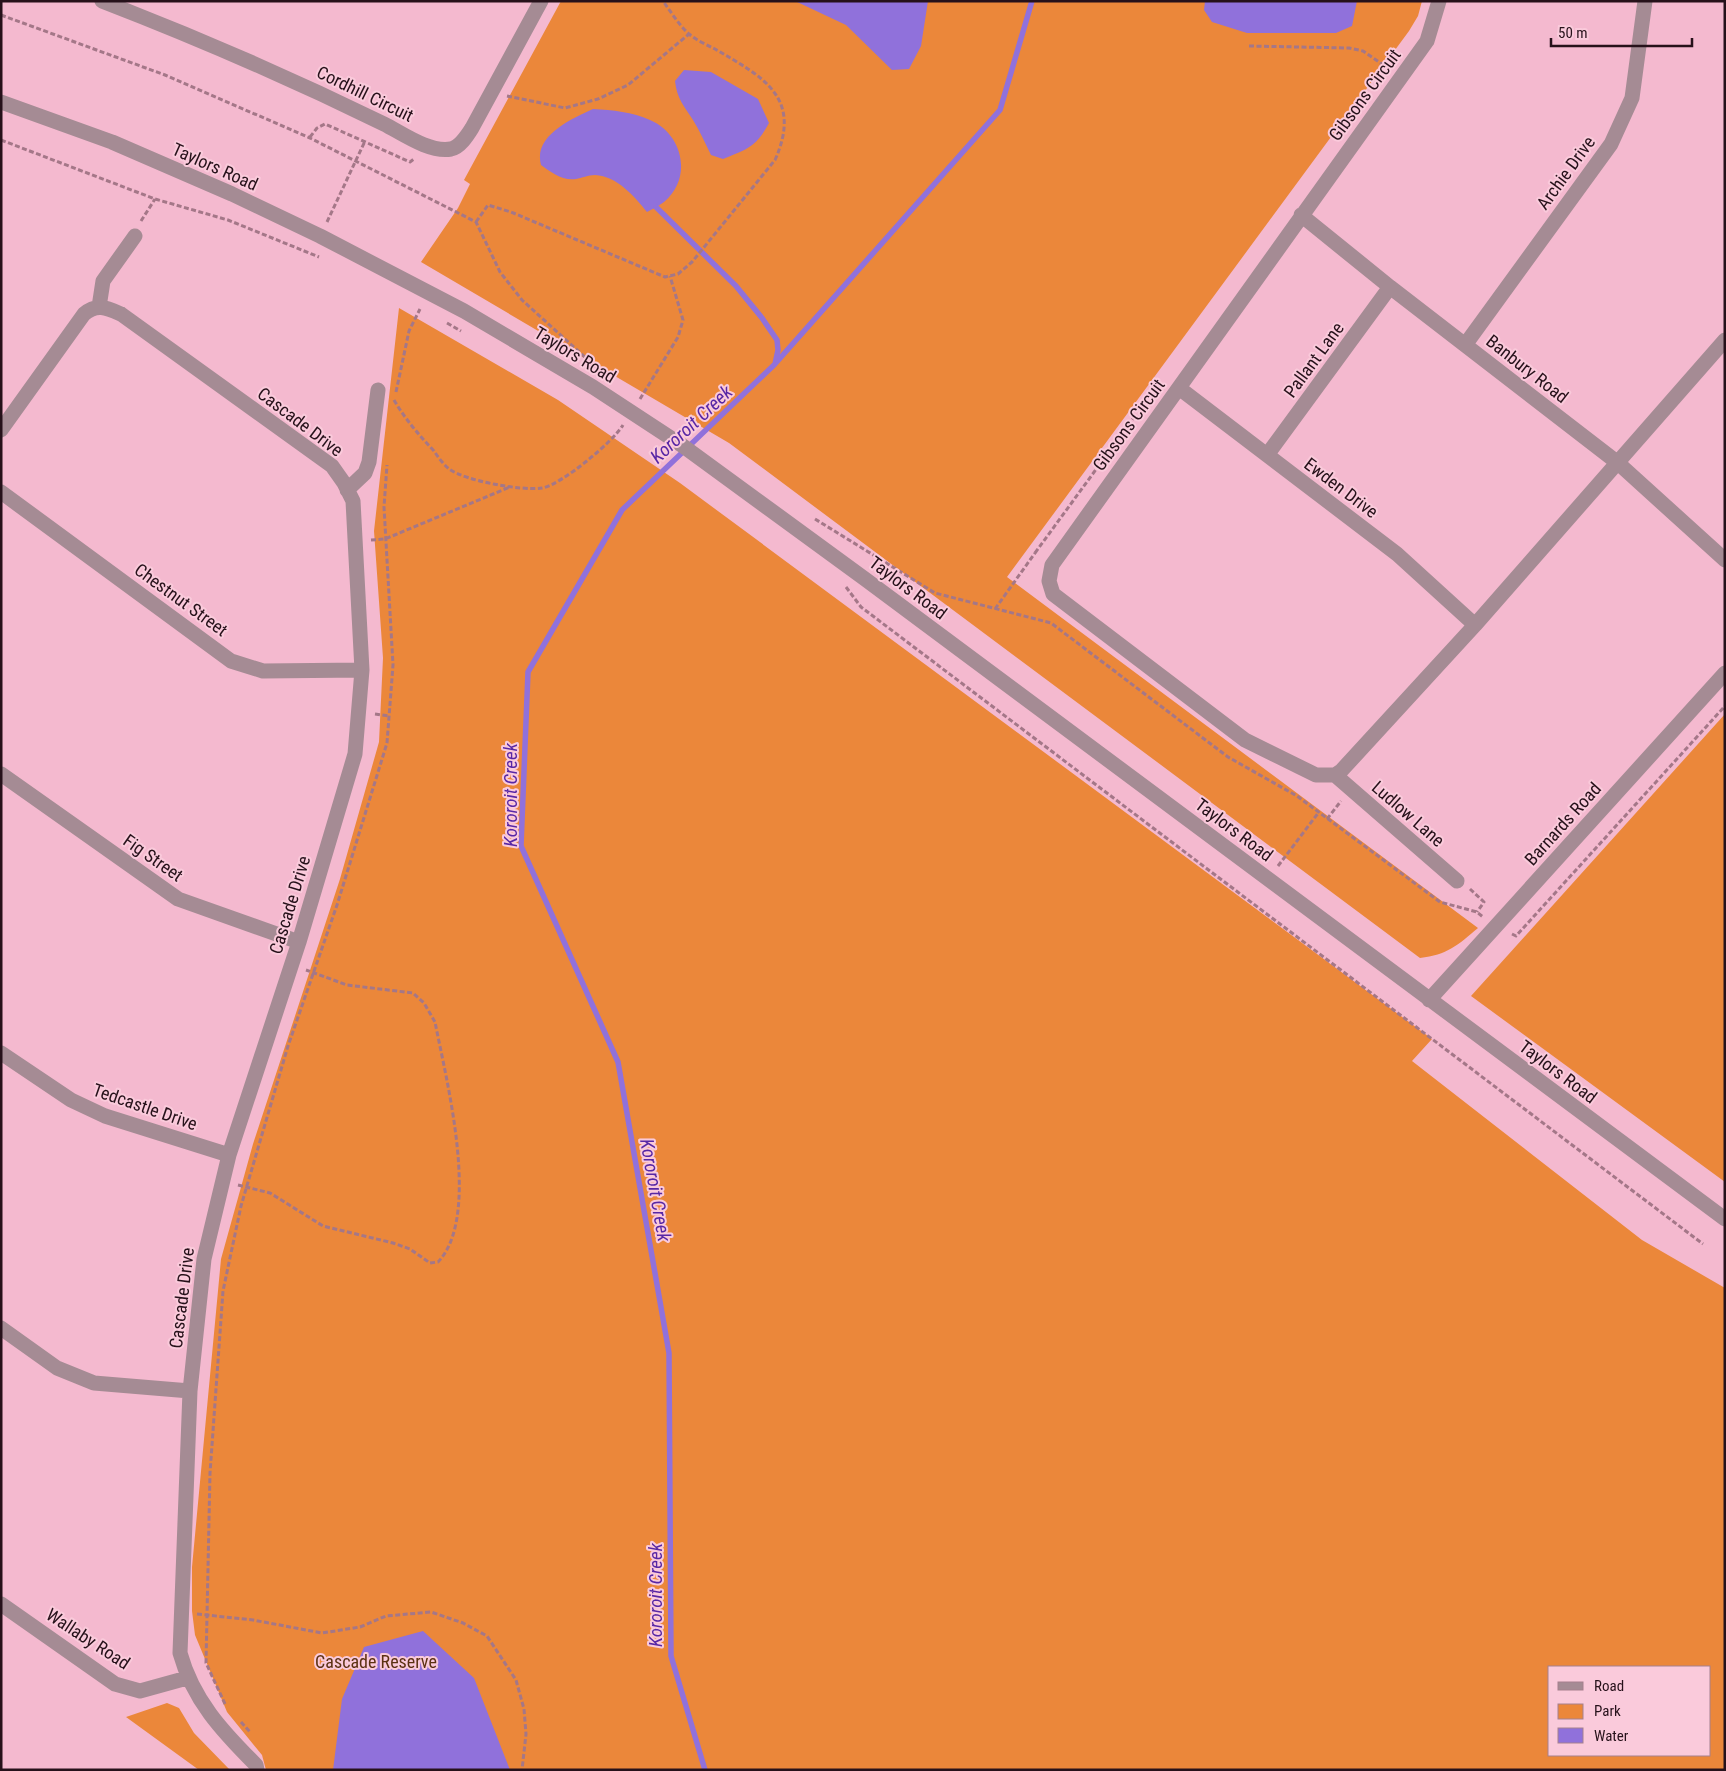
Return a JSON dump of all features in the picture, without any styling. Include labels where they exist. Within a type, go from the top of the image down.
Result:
[{"type":"street","name":"Cordhill Circuit","points":[[102,1],[234,54],[424,144],[451,149],[459,145],[472,128],[541,1]]},
{"type":"street","name":"Gibsons Circuit","points":[[1052,565],[1427,41],[1439,1]]},
{"type":"street","name":"Archie Drive","points":[[1465,344],[1611,144],[1632,98],[1645,1]]},
{"type":"street","name":"Taylors Road","points":[[1,102],[112,142],[232,194],[320,236],[464,311],[593,387],[682,446],[865,579],[1725,1219]]},
{"type":"street","name":"Banbury Road","points":[[1302,215],[1390,287],[1618,463],[1725,560]]},
{"type":"street","points":[[1,430],[84,314],[90,309],[99,307],[103,281],[135,236]]},
{"type":"street","name":"Pallant Lane","points":[[1268,455],[1390,287]]},
{"type":"street","name":"Cascade Drive","points":[[99,307],[121,314],[332,466],[353,501],[362,670],[355,754],[299,942],[229,1155],[204,1259],[190,1390],[180,1653],[187,1678],[224,1734],[256,1765],[258,1770]]},
{"type":"street","points":[[1052,565],[1049,581],[1053,594],[1245,740],[1316,775],[1335,775],[1341,771],[1475,625],[1725,340]]},
{"type":"street","name":"Ewden Drive","points":[[1179,388],[1397,554],[1475,625]]},
{"type":"street","points":[[347,490],[365,473],[370,462],[378,390]]},
{"type":"street","name":"Chestnut Street","points":[[1,492],[231,660],[263,671],[362,670]]},
{"type":"street","name":"Barnards Road","points":[[1429,1000],[1725,673]]},
{"type":"street","name":"Fig Street","points":[[1,774],[178,899],[299,942]]},
{"type":"street","name":"Ludlow Lane","points":[[1335,775],[1457,881]]},
{"type":"street","name":"Tedcastle Drive","points":[[1,1053],[71,1100],[105,1116],[229,1155]]},
{"type":"street","points":[[1,1328],[57,1368],[94,1383],[190,1390]]},
{"type":"street","name":"Wallaby Road","points":[[1,1604],[115,1684],[140,1691],[187,1678]]},
{"type":"path","points":[[476,222],[488,205],[511,212],[665,277],[678,274],[692,262],[775,160],[783,141],[785,120],[772,86],[749,69],[689,34],[662,1]]},
{"type":"path","points":[[1,15],[165,75],[310,138],[476,222],[500,272],[522,300],[602,372]]},
{"type":"path","points":[[492,92],[564,108],[589,101],[628,85],[689,34]]},
{"type":"path","points":[[1249,46],[1349,48],[1374,57],[1401,77]]},
{"type":"path","points":[[310,138],[317,128],[325,124],[410,162],[415,159],[424,144]]},
{"type":"path","points":[[1,140],[156,199],[228,220],[328,260]]},
{"type":"path","points":[[320,236],[365,142]]},
{"type":"path","points":[[135,236],[136,230],[156,199]]},
{"type":"path","points":[[636,405],[678,337],[683,320],[670,276]]},
{"type":"path","points":[[412,304],[429,314]]},
{"type":"path","points":[[392,406],[409,331],[420,309]]},
{"type":"path","points":[[446,323],[463,332]]},
{"type":"path","points":[[394,400],[406,420],[449,469],[465,476],[511,486],[543,488],[581,466],[599,451],[625,422]]},
{"type":"path","points":[[226,1706],[206,1663],[210,1473],[223,1291],[246,1189],[288,1046],[337,905],[387,743],[393,665],[384,507],[387,459]]},
{"type":"path","points":[[385,539],[511,486]]},
{"type":"path","points":[[995,609],[1035,553],[1052,565]]},
{"type":"path","points":[[842,581],[861,607],[1703,1244]]},
{"type":"path","points":[[1327,819],[1351,789]]},
{"type":"path","points":[[1268,878],[1319,812]]},
{"type":"path","points":[[1457,881],[1462,882],[1484,902],[1477,912]]},
{"type":"path","points":[[246,1189],[270,1194],[323,1226],[393,1243],[410,1249],[430,1262],[438,1262],[444,1256],[452,1239],[458,1204],[457,1135],[435,1022],[430,1011],[414,993],[347,985],[314,973]]},
{"type":"path","points":[[181,1611],[206,1616],[253,1620],[322,1633],[360,1627],[386,1616],[431,1612],[463,1623],[487,1636],[516,1680],[524,1708],[526,1734],[522,1770]]},
{"type":"path","points":[[240,1720],[253,1735]]},
{"type":"green space","points":[[561,1],[1422,1],[1418,16],[1409,31],[1007,577],[1478,928],[1445,952],[1420,958],[729,443],[421,262],[458,208],[470,184],[464,180]]},
{"type":"green space","name":"Cascade Reserve","points":[[399,308],[558,400],[680,483],[1432,1039],[1412,1061],[1642,1240],[1725,1288],[1725,1770],[266,1770],[262,1755],[227,1712],[195,1635],[192,1611],[192,1567],[221,1259],[253,1144],[340,879],[379,742],[383,658],[374,531]]},
{"type":"green space","points":[[1725,714],[1725,1182],[1471,996]]},
{"type":"green space","points":[[167,1703],[179,1708],[194,1733],[230,1770],[199,1770],[126,1717]]},
{"type":"water","points":[[795,1],[928,1],[921,46],[909,69],[892,70],[846,25]]},
{"type":"water","points":[[1205,1],[1357,1],[1352,26],[1336,33],[1247,33],[1212,22],[1204,10]]},
{"type":"water","points":[[684,70],[711,72],[758,99],[769,123],[760,137],[745,150],[723,159],[711,155],[698,128],[677,93],[675,81]]},
{"type":"water","points":[[593,109],[622,112],[643,117],[661,127],[670,135],[677,146],[681,169],[679,181],[673,192],[664,202],[647,212],[631,194],[611,179],[590,175],[576,179],[566,179],[541,165],[540,155],[548,137],[565,123]]},
{"type":"water","points":[[423,1631],[474,1678],[510,1770],[333,1770],[342,1699],[364,1647]]},
{"type":"waterway","name":"Kororoit Creek","points":[[705,1770],[671,1656],[669,1353],[618,1062],[521,846],[528,672],[622,510],[774,365],[1000,110],[1032,1]]},
{"type":"waterway","points":[[656,207],[736,286],[762,318],[777,340],[778,350],[775,364]]}]
